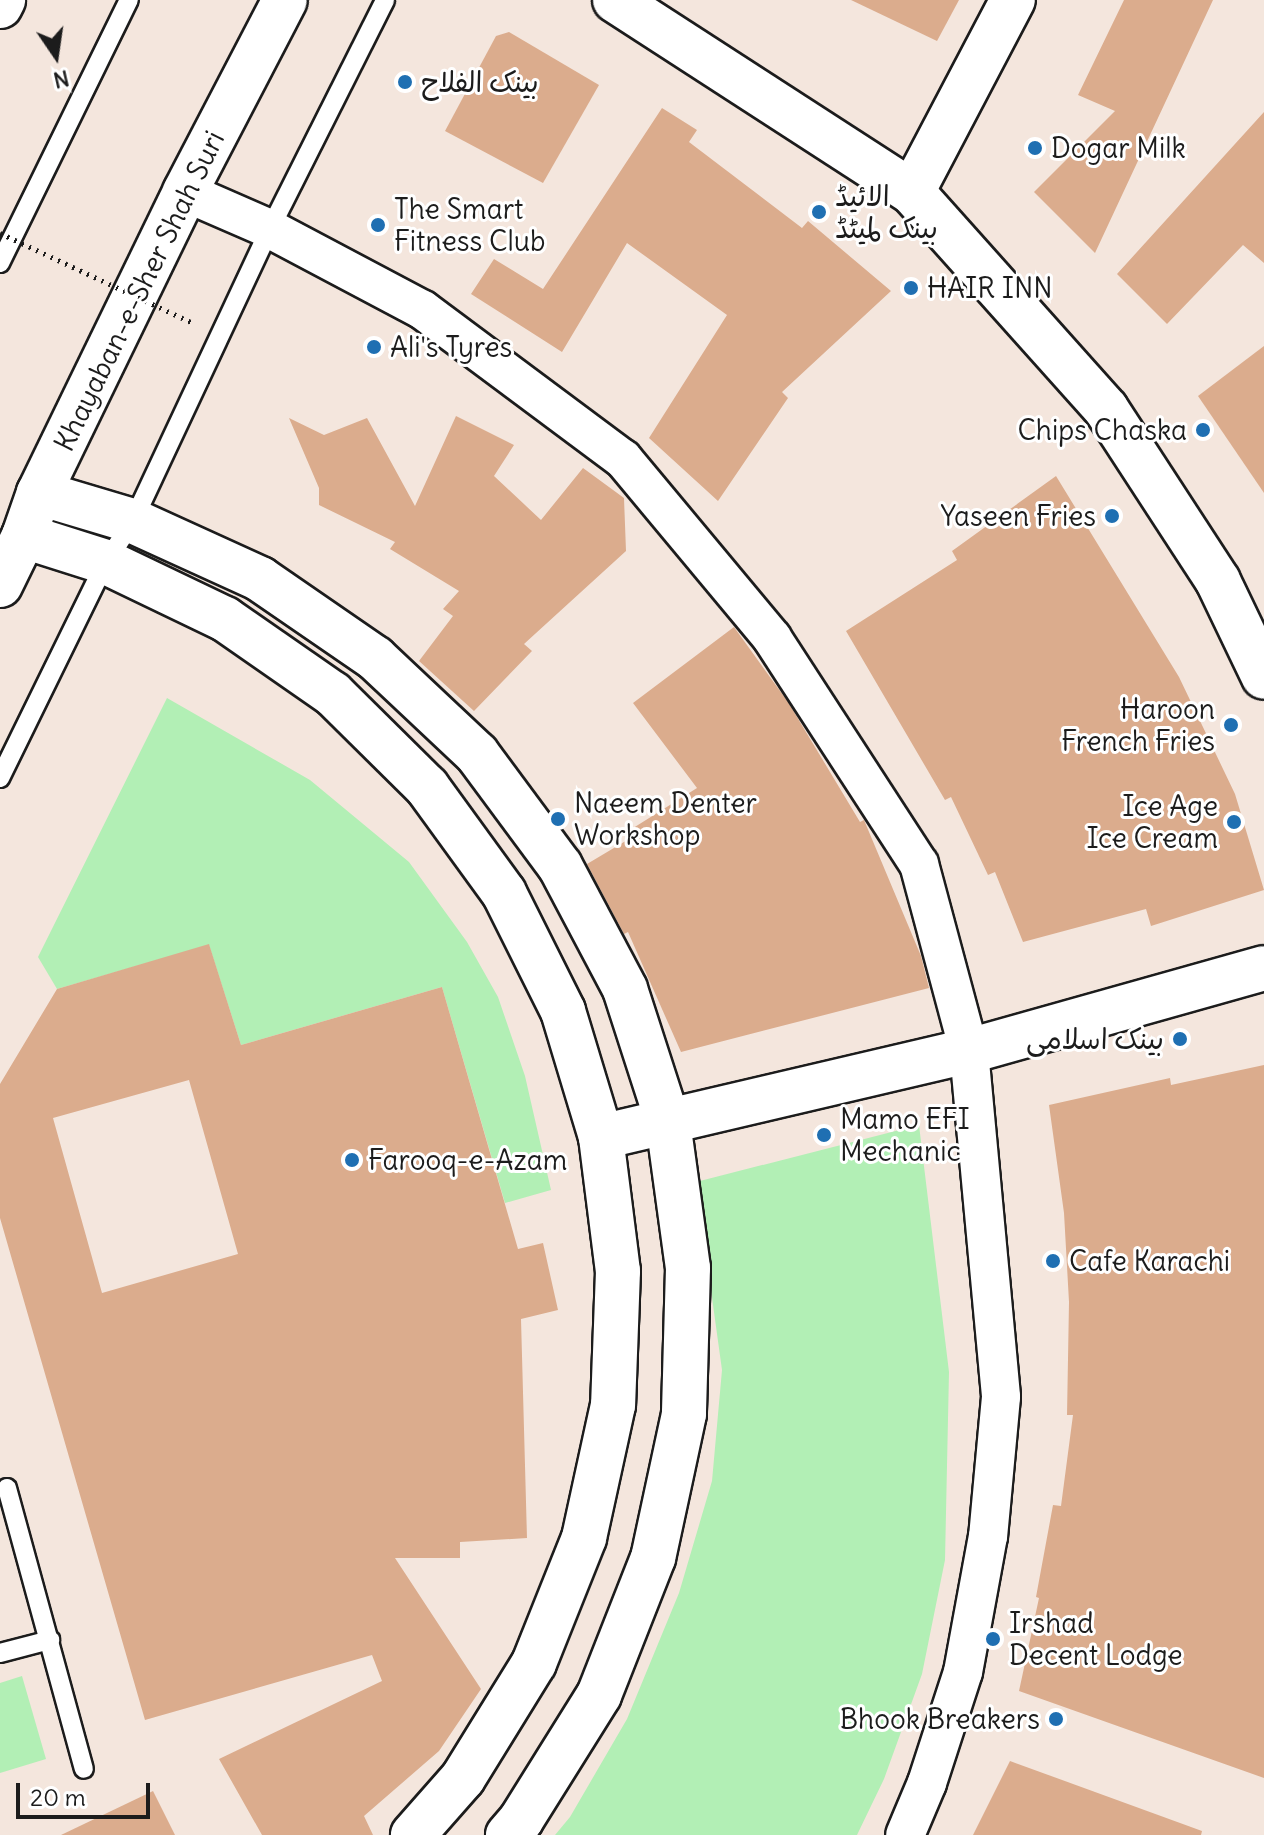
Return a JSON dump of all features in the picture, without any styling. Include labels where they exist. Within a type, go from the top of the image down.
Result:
[{"type":"street","points":[[0,6],[3,0]]},
{"type":"street","name":"Khayaban-e-Sher Shah Suri","points":[[0,585],[24,536],[39,493],[185,192],[285,0]]},
{"type":"street","points":[[615,0],[912,192],[1106,409],[1218,581],[1264,677]]},
{"type":"street","points":[[912,192],[1013,0]]},
{"type":"street","points":[[185,192],[270,229],[423,310],[623,459],[772,638],[919,864],[969,1051],[1001,1397],[988,1536],[963,1672],[927,1783],[905,1835]]},
{"type":"street","points":[[39,493],[133,521],[260,579],[375,658],[477,754],[560,866],[625,989],[668,1122],[688,1268],[684,1414],[653,1558],[599,1695],[521,1820],[508,1835]]},
{"type":"street","points":[[24,536],[106,562],[225,619],[333,694],[427,787],[511,906],[563,1011],[601,1137],[618,1271],[615,1361],[613,1405],[584,1538],[534,1663],[463,1778],[413,1835]]},
{"type":"street","points":[[601,1137],[969,1051],[1264,968]]},
{"type":"lane","points":[[0,263],[129,0]]},
{"type":"lane","points":[[0,778],[106,562],[133,521],[270,229],[385,0]]},
{"type":"lane","points":[[7,1488],[9,1531],[50,1640],[84,1769]]},
{"type":"lane","points":[[0,1653],[50,1640]]},
{"type":"path","points":[[0,233],[193,323]]},
{"type":"green space","points":[[167,698],[310,780],[409,862],[467,942],[498,997],[525,1076],[551,1190],[505,1203],[442,987],[241,1045],[209,945],[57,989],[38,957]]},
{"type":"green space","points":[[919,1125],[949,1372],[945,1560],[922,1674],[884,1779],[857,1835],[555,1835],[570,1817],[627,1719],[679,1593],[712,1481],[722,1370],[696,1182]]},
{"type":"green space","points":[[22,1676],[46,1759],[0,1773],[0,1683]]},
{"type":"building","points":[[851,0],[959,0],[937,41]]},
{"type":"building","points":[[1124,0],[1213,0],[1095,253],[1034,192],[1115,111],[1078,95]]},
{"type":"building","points":[[509,32],[599,85],[543,183],[445,131],[496,36]]},
{"type":"building","points":[[662,108],[697,130],[689,142],[802,228],[808,221],[891,291],[782,392],[788,398],[718,501],[649,438],[727,315],[627,243],[562,352],[471,294],[494,259],[543,289]]},
{"type":"building","points":[[1264,112],[1264,263],[1243,245],[1167,324],[1117,274]]},
{"type":"building","points":[[1264,346],[1264,493],[1198,396]]},
{"type":"building","points":[[456,416],[514,445],[494,476],[541,520],[583,468],[624,498],[626,551],[524,644],[532,651],[474,711],[419,661],[453,616],[443,609],[459,591],[390,549],[395,542],[319,505],[319,488],[289,418],[324,435],[367,418],[415,506]]},
{"type":"building","points":[[1056,476],[1179,677],[1235,794],[1264,890],[1151,926],[1146,909],[1023,942],[995,872],[988,875],[951,797],[945,800],[846,631],[957,560],[952,551]]},
{"type":"building","points":[[734,627],[788,702],[860,822],[864,820],[921,956],[929,988],[681,1052],[628,932],[624,934],[587,864],[634,836],[630,830],[697,788],[633,703]]},
{"type":"building","points":[[209,944],[241,1045],[442,987],[518,1249],[543,1243],[558,1310],[521,1319],[527,1538],[460,1542],[460,1558],[395,1558],[481,1689],[439,1751],[364,1816],[373,1835],[262,1835],[219,1759],[382,1681],[372,1655],[145,1720],[0,1218],[0,1084],[57,989]],"holes":[[[189,1080],[238,1254],[102,1293],[53,1118]]]},
{"type":"building","points":[[1264,1065],[1264,1778],[1019,1691],[1039,1598],[1036,1597],[1053,1505],[1061,1506],[1073,1415],[1067,1415],[1069,1302],[1064,1213],[1049,1105],[1170,1078],[1171,1085]]},
{"type":"building","points":[[1010,1761],[1202,1831],[1201,1835],[973,1835]]},
{"type":"building","points":[[153,1791],[175,1835],[61,1835]]},
{"type":"place","name":"بینک الفلاح","points":[[405,82]]},
{"type":"place","name":"Dogar Milk","points":[[1035,148]]},
{"type":"place","name":"الائیڈ بینک لمیٹڈ","points":[[819,212]]},
{"type":"place","name":"The Smart Fitness Club","points":[[378,225]]},
{"type":"place","name":"HAIR INN","points":[[911,288]]},
{"type":"place","name":"Ali's Tyres","points":[[374,347]]},
{"type":"place","name":"Chips Chaska","points":[[1203,430]]},
{"type":"place","name":"Yaseen Fries","points":[[1112,516]]},
{"type":"place","name":"Haroon French Fries","points":[[1231,725]]},
{"type":"place","name":"Naeem Denter Workshop","points":[[558,819]]},
{"type":"place","name":"Ice Age Ice Cream","points":[[1234,822]]},
{"type":"place","name":"بینک اسلامی","points":[[1180,1039]]},
{"type":"place","name":"Mamo EFI Mechanic","points":[[824,1135]]},
{"type":"place","name":"Farooq-e-Azam","points":[[352,1160]]},
{"type":"place","name":"Cafe Karachi","points":[[1053,1261]]},
{"type":"place","name":"Irshad Decent Lodge","points":[[993,1639]]},
{"type":"place","name":"Bhook Breakers","points":[[1056,1719]]}]
